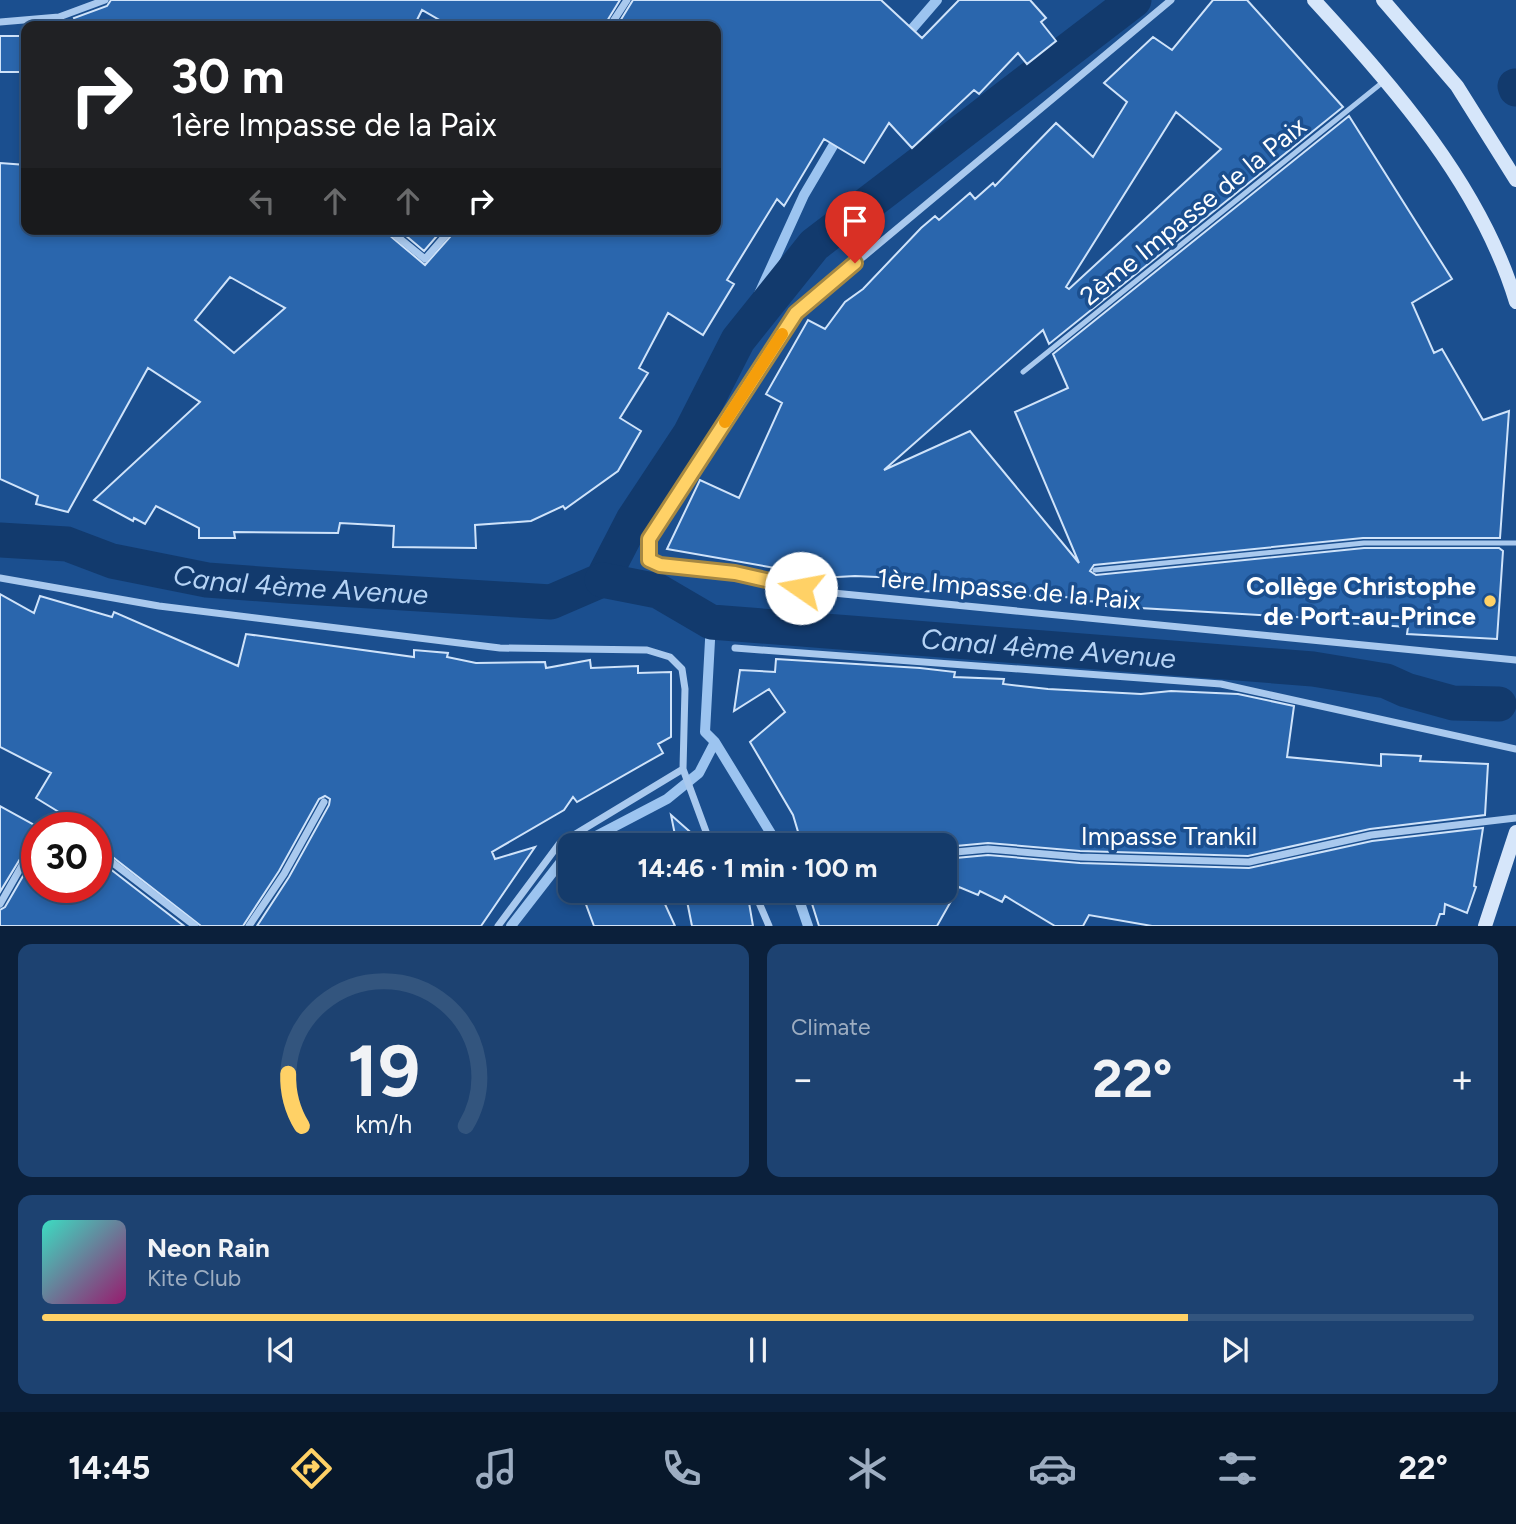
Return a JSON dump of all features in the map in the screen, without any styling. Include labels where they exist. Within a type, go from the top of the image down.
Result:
[{"type":"main road","points":[[1314,0],[1387,79],[1468,196],[1508,276],[1516,302]]},
{"type":"main road","points":[[1382,0],[1457,86],[1516,180]]},
{"type":"main road","points":[[1485,926],[1516,832]]},
{"type":"street","points":[[0,22],[59,17],[105,0]]},
{"type":"street","points":[[613,21],[627,0]]},
{"type":"street","name":"1ère Impasse de la Paix","points":[[1171,0],[796,313],[649,539],[649,560],[660,565],[735,573],[823,592],[1516,660]]},
{"type":"street","points":[[395,235],[425,259],[446,235]]},
{"type":"street","points":[[0,578],[159,606],[500,649],[647,650],[670,657],[682,669],[685,689],[683,769],[707,833]]},
{"type":"street","points":[[735,648],[1221,684],[1516,749]]},
{"type":"street","points":[[498,926],[559,844],[683,769]]},
{"type":"street","points":[[249,926],[284,874],[324,802]]},
{"type":"street","name":"Impasse Trankil","points":[[957,852],[988,849],[1080,857],[1249,862],[1371,835],[1516,818]]},
{"type":"street","points":[[112,862],[195,926]]},
{"type":"street","points":[[0,904],[21,867]]},
{"type":"street","points":[[759,903],[769,926]]},
{"type":"lane","name":"2ème Impasse de la Paix","points":[[1023,372],[1387,79]]},
{"type":"lane","points":[[1096,570],[1364,543],[1516,543]]},
{"type":"building","points":[[111,0],[620,0],[607,21],[441,21],[422,10],[416,21],[76,21],[74,18],[107,6]]},
{"type":"building","points":[[633,0],[881,0],[922,38],[959,0],[1030,0],[1046,18],[1041,22],[1056,41],[1027,64],[1018,53],[979,94],[974,90],[912,148],[889,123],[864,163],[824,139],[784,206],[777,199],[727,280],[734,284],[703,335],[668,313],[639,368],[648,373],[620,418],[641,431],[618,471],[565,509],[563,506],[531,521],[475,525],[476,548],[393,547],[394,526],[340,523],[338,533],[234,532],[235,538],[199,538],[199,528],[156,506],[145,524],[134,518],[133,521],[94,500],[200,402],[148,368],[68,512],[36,504],[38,496],[0,479],[0,163],[21,165],[21,235],[389,235],[425,265],[452,235],[721,235],[721,21],[620,21]],"holes":[[[230,277],[285,308],[234,353],[195,320]]]},
{"type":"building","points":[[1213,0],[1247,0],[1343,107],[1049,344],[1043,330],[884,470],[970,431],[1079,563],[1015,412],[1068,388],[1053,354],[1349,116],[1452,279],[1412,303],[1434,353],[1442,349],[1483,420],[1509,411],[1500,538],[1363,538],[1094,565],[1090,571],[1096,575],[1364,548],[1499,548],[1503,551],[1497,639],[1407,634],[1408,627],[1347,623],[1347,620],[1106,606],[1106,602],[1084,601],[1085,598],[922,591],[922,579],[855,576],[820,578],[819,583],[772,572],[775,568],[667,549],[700,480],[739,498],[782,403],[766,394],[808,320],[825,329],[845,302],[863,289],[921,228],[935,216],[939,220],[970,193],[975,199],[993,183],[995,186],[1056,123],[1093,157],[1127,102],[1104,83],[1153,37],[1172,50]],"holes":[[[1176,112],[1221,149],[1069,289],[1066,287]]]},
{"type":"building","points":[[0,36],[21,36],[21,72],[0,72]]},
{"type":"building","points":[[405,235],[438,235],[424,251]]},
{"type":"building","points":[[0,594],[34,613],[40,596],[112,617],[114,612],[238,666],[246,634],[414,657],[414,650],[448,653],[447,657],[476,663],[545,662],[546,668],[590,660],[591,668],[638,666],[638,673],[671,672],[671,737],[658,744],[663,753],[577,802],[573,797],[564,810],[492,852],[495,859],[535,847],[481,926],[257,926],[289,877],[329,805],[330,799],[325,796],[319,799],[279,871],[243,926],[201,926],[112,856],[112,812],[59,812],[36,798],[51,773],[0,747]]},
{"type":"building","points":[[776,659],[920,668],[955,672],[954,677],[1004,679],[1003,684],[1048,689],[1141,694],[1171,691],[1238,694],[1294,706],[1287,757],[1381,766],[1381,754],[1421,756],[1420,761],[1488,764],[1485,815],[1370,829],[1248,856],[1080,851],[988,843],[957,846],[957,833],[798,833],[793,815],[750,742],[785,712],[769,689],[734,711],[740,670],[775,672]]},
{"type":"building","points":[[0,806],[21,818],[21,857],[0,892]]},
{"type":"building","points":[[671,815],[691,833],[675,833]]},
{"type":"building","points":[[1483,828],[1474,886],[1476,887],[1467,913],[1445,904],[1444,914],[1440,914],[1436,926],[1152,926],[1089,915],[1083,926],[1055,926],[1005,896],[1002,902],[980,891],[978,895],[959,887],[957,891],[957,858],[988,855],[1080,863],[1249,868],[1372,841]]},
{"type":"building","points":[[112,870],[184,926],[0,926],[0,910],[5,907],[21,880],[21,903],[112,903]]},
{"type":"building","points":[[585,903],[664,903],[675,926],[594,926]]},
{"type":"building","points":[[687,903],[749,903],[753,926],[692,926]]},
{"type":"building","points":[[812,903],[950,903],[937,926],[819,926]]},
{"type":"waterway","points":[[905,37],[937,0]]},
{"type":"waterway","name":"Canal 4ème Avenue","points":[[0,540],[67,544],[112,561],[207,580],[288,586],[551,602],[602,580],[633,520],[690,434],[738,340],[814,245],[1134,0]]},
{"type":"waterway","points":[[738,340],[804,195],[840,134]]},
{"type":"waterway","name":"Canal 4ème Avenue","points":[[602,580],[658,591],[711,622],[1313,669],[1386,681],[1406,690],[1453,703],[1499,704]]},
{"type":"waterway","points":[[711,622],[705,732],[715,742],[771,833]]},
{"type":"waterway","points":[[602,833],[667,799],[699,773],[715,742]]},
{"type":"waterway","points":[[511,926],[558,865]]},
{"type":"waterway","points":[[800,903],[808,926]]},
{"type":"slow traffic","points":[[725,422],[782,334]]},
{"type":"place","name":"Collège Christophe de Port-au-Prince","points":[[1490,601]]},
{"type":"route","points":[[801,588],[735,573],[660,565],[649,560],[649,539],[796,313],[855,263]]}]
